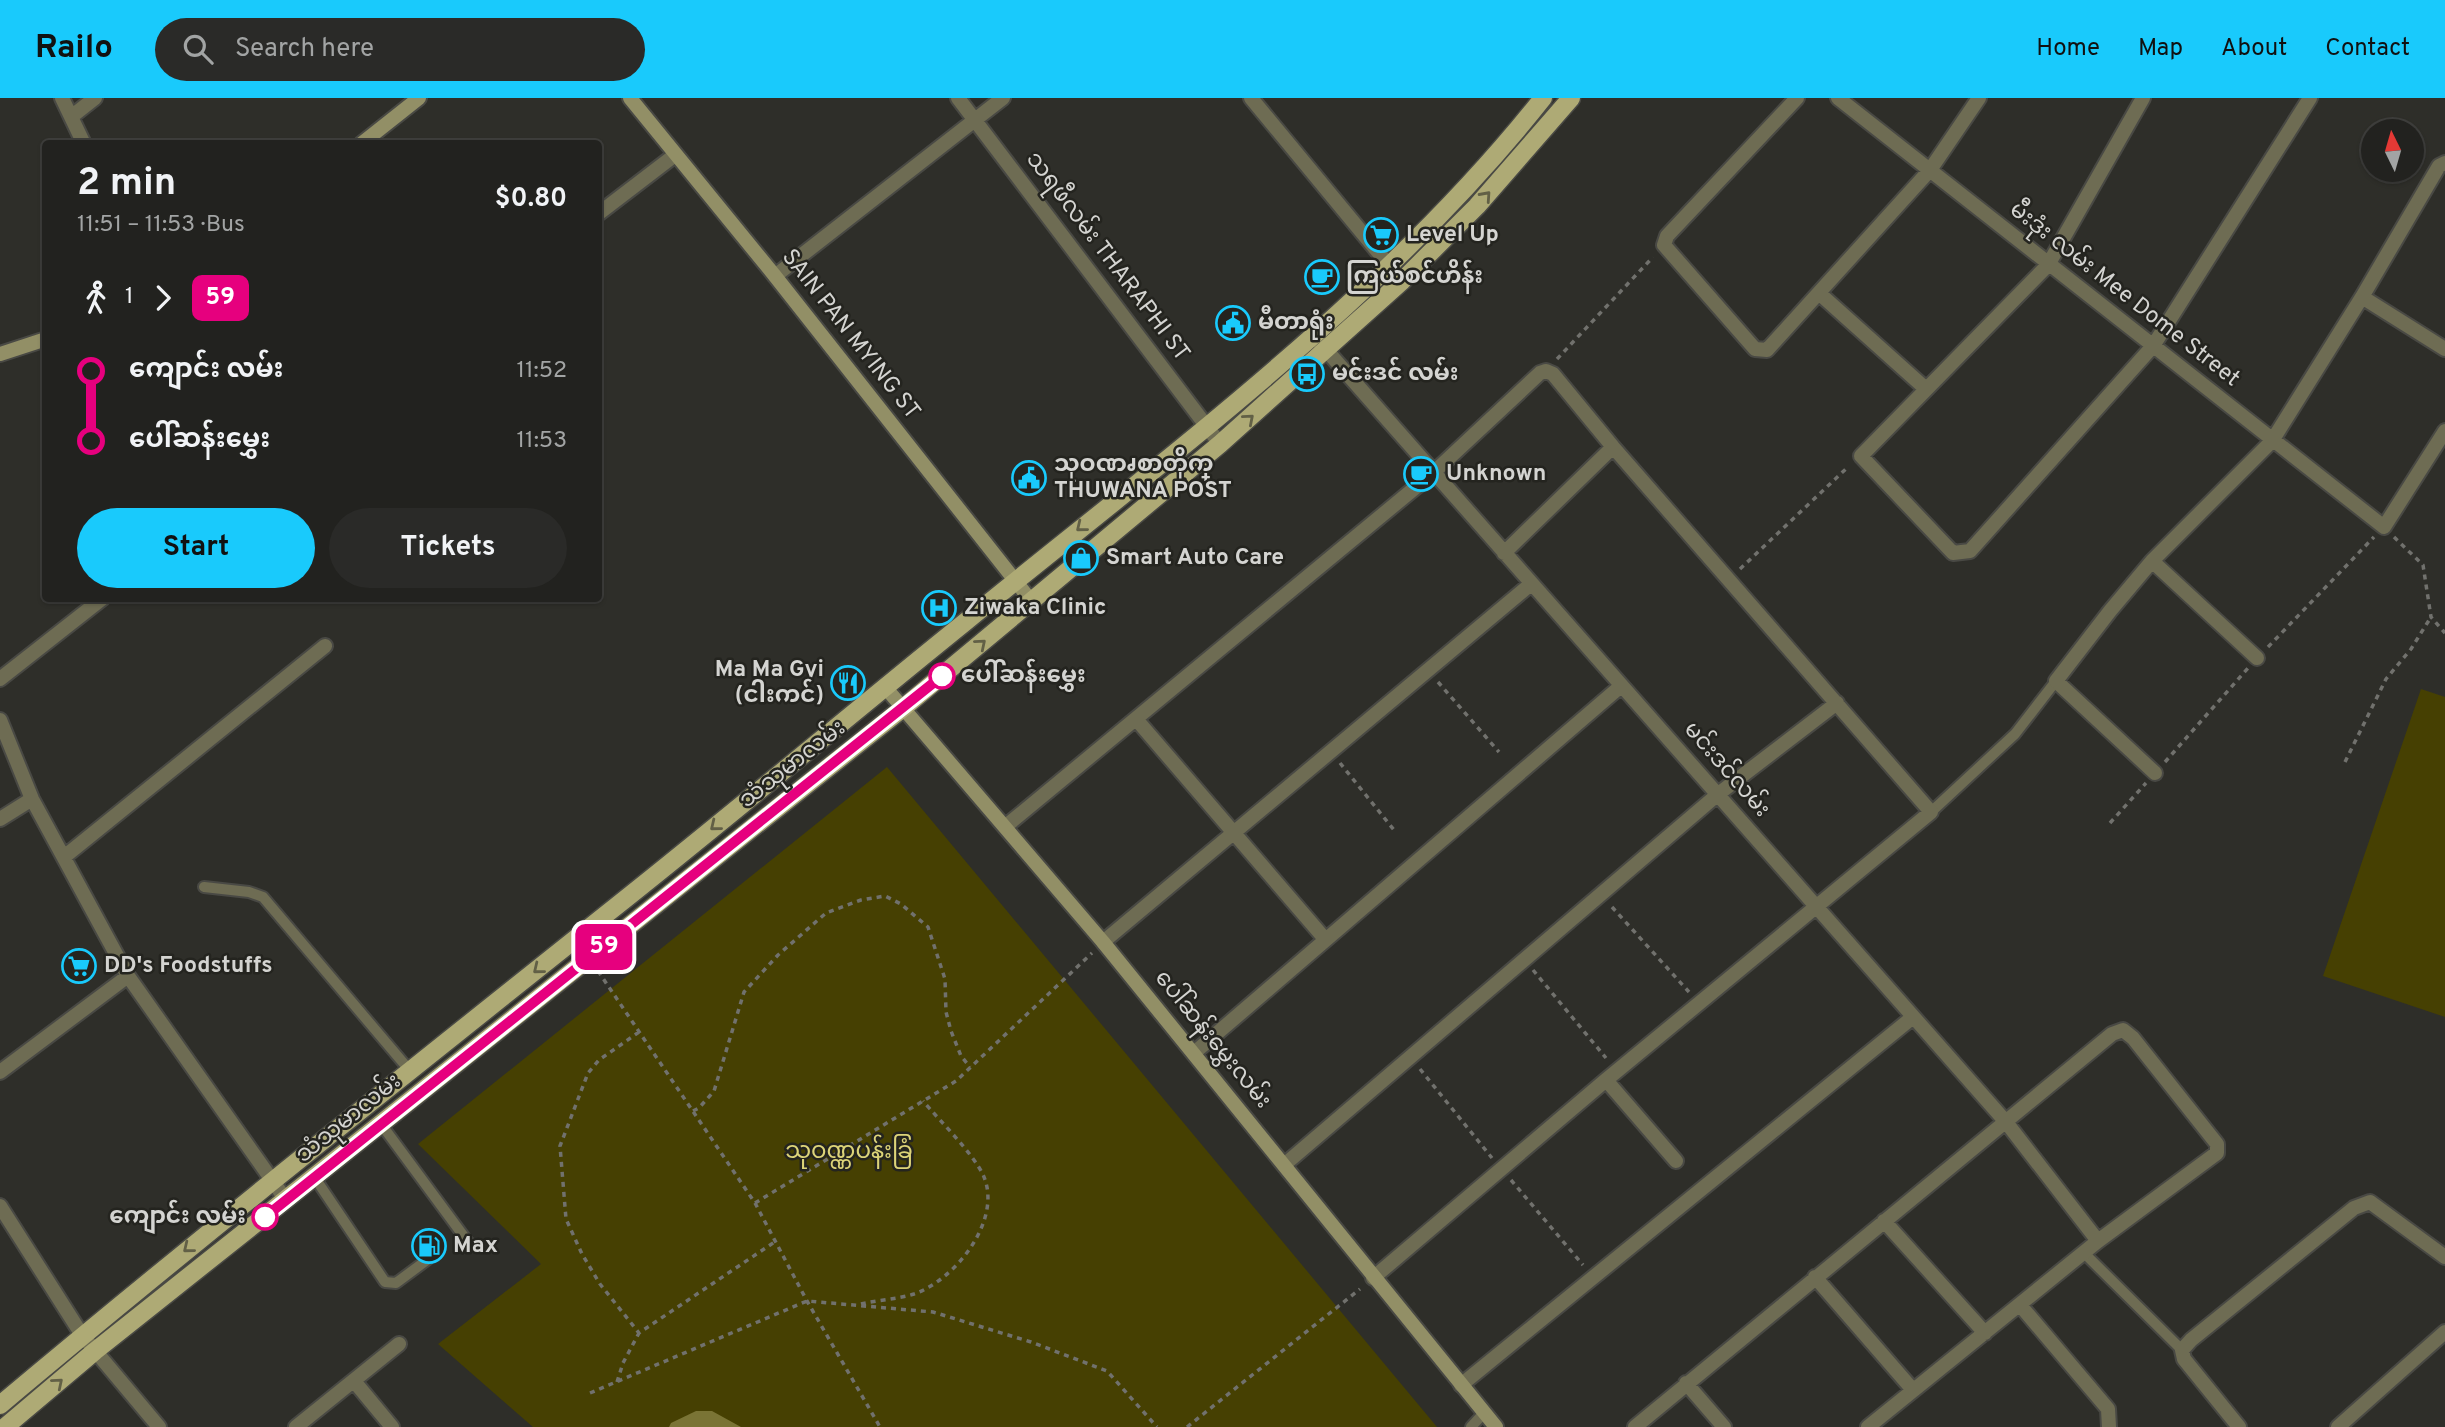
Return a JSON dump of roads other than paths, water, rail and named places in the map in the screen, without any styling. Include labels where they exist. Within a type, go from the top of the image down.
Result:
[{"type":"main road","points":[[366,140],[419,98]]},
{"type":"main road","name":"SAIN PAN MYING ST","points":[[630,98],[775,276],[1032,602]]},
{"type":"main road","name":"သံသုမာလမ်း","points":[[5,1427],[95,1351],[904,708],[1220,444],[1326,352],[1402,281],[1477,206],[1572,98]]},
{"type":"main road","name":"သံသုမာလမ်း","points":[[0,1405],[82,1335],[885,687],[1313,335],[1463,191],[1538,100]]},
{"type":"main road","points":[[0,354],[42,341]]},
{"type":"main road","name":"ပေါ်ဆန်းမွှေးလမ်း","points":[[885,687],[1103,942],[1373,1279],[1496,1427]]},
{"type":"street","points":[[62,98],[82,140]]},
{"type":"street","points":[[71,117],[95,98]]},
{"type":"street","name":"သရဖီလမ်း THARAPHI ST","points":[[958,98],[1220,444]]},
{"type":"street","points":[[775,276],[1003,98]]},
{"type":"street","points":[[1251,98],[1402,281]]},
{"type":"street","points":[[1797,98],[1667,236],[1664,245],[1755,349],[1767,350],[1930,170],[1979,98]]},
{"type":"street","name":"မီးဒုံး လမ်း Mee Dome Street","points":[[1838,98],[2384,527],[2445,431]]},
{"type":"street","points":[[2143,98],[2048,265],[1861,456],[1953,553],[1970,551],[2153,346],[2310,98]]},
{"type":"street","points":[[1538,100],[1554,120]]},
{"type":"street","points":[[602,211],[676,155]]},
{"type":"street","points":[[2155,773],[2056,681],[2109,611],[2152,561],[2272,441],[2362,297],[2439,166],[2445,163]]},
{"type":"street","points":[[1820,293],[1926,389]]},
{"type":"street","points":[[2362,297],[2445,349]]},
{"type":"street","name":"မင်းဒင်လမ်း","points":[[1313,335],[2006,1122],[2098,1241]]},
{"type":"street","points":[[1006,826],[1433,473],[1540,373],[1546,371],[1553,374],[1613,447],[1931,812],[1611,1075],[1373,1279]]},
{"type":"street","points":[[1504,553],[1613,447]]},
{"type":"street","points":[[2152,561],[2257,658]]},
{"type":"street","points":[[1103,942],[1531,584]]},
{"type":"street","points":[[0,679],[98,602]]},
{"type":"street","points":[[64,857],[325,646]]},
{"type":"street","points":[[1194,1053],[1621,686]]},
{"type":"street","points":[[1284,1165],[1717,795],[1837,704]]},
{"type":"street","points":[[1136,719],[1325,939]]},
{"type":"street","points":[[0,720],[32,799],[128,976],[286,1200]]},
{"type":"street","points":[[0,819],[32,799]]},
{"type":"street","points":[[0,1072],[128,976]]},
{"type":"street","points":[[1461,1385],[1913,1017]]},
{"type":"street","points":[[1635,1427],[2112,1034],[2123,1030],[2133,1038],[2217,1144],[2217,1153],[2098,1241],[1868,1427]]},
{"type":"street","points":[[1611,1075],[1676,1161]]},
{"type":"street","points":[[2239,1427],[2184,1359],[2182,1350],[2191,1340],[2354,1208],[2370,1202],[2445,1257]]},
{"type":"street","points":[[0,1206],[82,1335],[159,1427]]},
{"type":"street","points":[[1884,1221],[1985,1333]]},
{"type":"street","points":[[1815,1277],[1913,1390]]},
{"type":"street","points":[[2020,1305],[2108,1409],[2109,1427]]},
{"type":"street","points":[[2338,1427],[2445,1332]]},
{"type":"street","points":[[296,1427],[399,1344]]},
{"type":"street","points":[[354,1381],[392,1427]]},
{"type":"street","points":[[1686,1383],[1724,1427]]},
{"type":"lane","points":[[1931,812],[2015,734],[2056,681]]},
{"type":"lane","points":[[204,887],[248,892],[263,897],[411,1072]]},
{"type":"lane","points":[[381,1124],[471,1246]]},
{"type":"lane","points":[[314,1178],[385,1282],[396,1283],[427,1260]]},
{"type":"lane","points":[[2084,1253],[2182,1350]]},
{"type":"lane","points":[[1471,1427],[1484,1413]]},
{"type":"place","name":"Level Up","points":[[1381,235]]},
{"type":"place","name":"ကြယ်စင်ဟိန်း","points":[[1322,277]]},
{"type":"place","name":"မီတာရုံး","points":[[1233,323]]},
{"type":"place","name":"မင်းဒင် လမ်း","points":[[1307,374]]},
{"type":"place","name":"Unknown","points":[[1421,474]]},
{"type":"place","name":"သုဝဏၧစာတိုက္ THUWANA POST","points":[[1029,478]]},
{"type":"place","name":"Smart Auto Care","points":[[1081,558]]},
{"type":"place","name":"Ziwaka Clinic","points":[[939,608]]},
{"type":"place","name":"ပေါ်ဆန်းမွှေး","points":[[942,676]]},
{"type":"place","name":"Ma Ma Gyi (ငါးကင်)","points":[[848,683]]},
{"type":"place","name":"DD's Foodstuffs","points":[[79,966]]},
{"type":"place","name":"ကျောင်း လမ်း","points":[[265,1217]]},
{"type":"place","name":"Max","points":[[429,1246]]},
{"type":"park label","name":"သုဝဏ္ဏပန်းခြံ","points":[[849,1152]]}]
